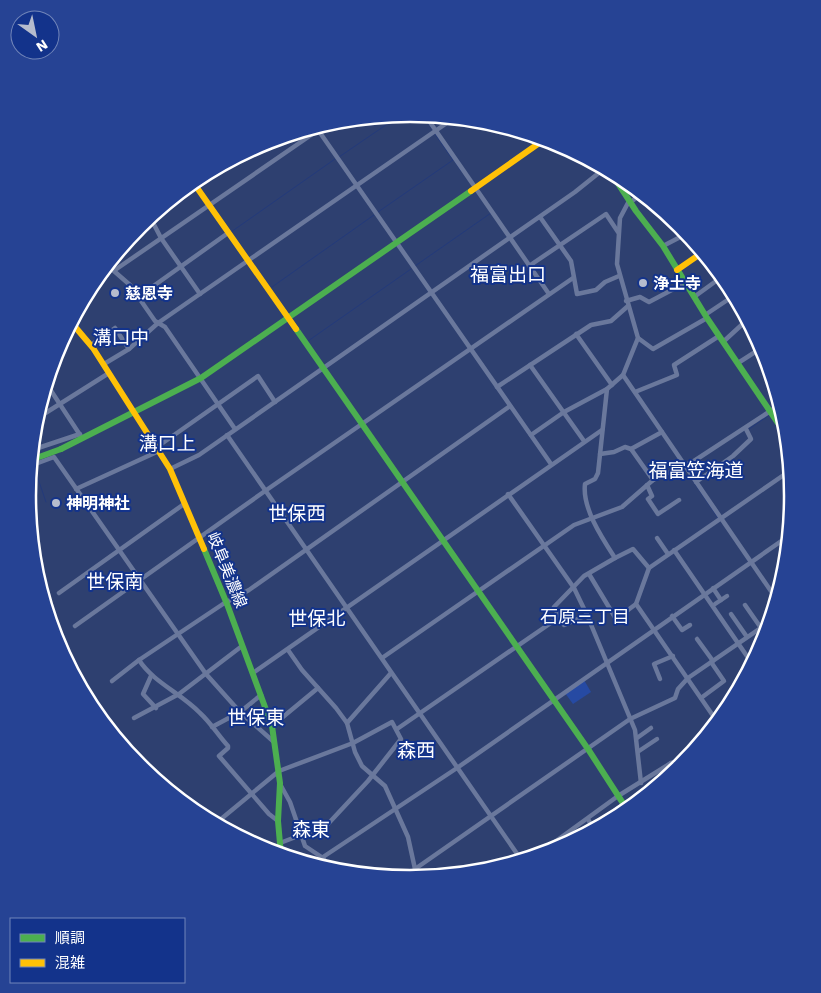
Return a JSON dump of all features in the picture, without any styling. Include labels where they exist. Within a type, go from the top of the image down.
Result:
[{"type":"street","points":[[429,123],[549,294]]},
{"type":"street","points":[[104,364],[129,349],[158,323],[445,124]]},
{"type":"street","points":[[321,133],[551,464]]},
{"type":"street","points":[[235,429],[165,327],[158,323],[115,270],[209,206],[303,138]]},
{"type":"street","points":[[39,448],[81,436],[135,412],[201,378],[537,144]]},
{"type":"street","points":[[170,469],[187,463],[540,217],[599,173]]},
{"type":"street","points":[[620,186],[663,246],[706,316],[778,423]]},
{"type":"street","points":[[198,189],[441,541],[588,749],[623,804]]},
{"type":"street","points":[[635,198],[630,202],[620,218],[617,264],[638,338],[653,349],[729,300]]},
{"type":"street","points":[[529,266],[606,214],[618,232]]},
{"type":"street","points":[[540,217],[574,267],[573,278],[578,294],[596,290],[605,282],[619,276]]},
{"type":"street","points":[[154,225],[161,238],[200,294]]},
{"type":"street","points":[[138,297],[228,233]]},
{"type":"street","points":[[663,246],[680,237]]},
{"type":"street","points":[[677,270],[697,256]]},
{"type":"street","points":[[75,626],[265,490],[573,278]]},
{"type":"street","points":[[694,297],[716,281]]},
{"type":"street","points":[[497,387],[591,325],[611,321],[627,303],[640,297],[649,302],[685,283]]},
{"type":"street","points":[[635,392],[677,375],[674,365],[721,339],[742,323]]},
{"type":"street","name":"岐阜美濃線","points":[[76,328],[110,373],[170,469],[227,604],[272,726],[280,783],[278,821],[280,847]]},
{"type":"street","points":[[91,346],[115,328],[129,349]]},
{"type":"street","points":[[576,334],[612,385]]},
{"type":"street","points":[[530,435],[564,412],[612,385],[623,375],[638,338]]},
{"type":"street","points":[[738,363],[755,352]]},
{"type":"street","points":[[530,365],[584,441]]},
{"type":"street","points":[[45,413],[110,373]]},
{"type":"street","points":[[623,375],[772,593]]},
{"type":"street","points":[[76,489],[158,449],[258,376],[275,402]]},
{"type":"street","points":[[607,389],[598,473],[595,479],[585,484],[584,494],[586,506],[601,536],[615,558]]},
{"type":"street","points":[[51,392],[81,436]]},
{"type":"street","points":[[112,681],[223,604],[227,604],[510,406]]},
{"type":"street","points":[[382,658],[574,525],[622,507],[653,480],[684,466],[746,429],[774,409]]},
{"type":"street","points":[[696,482],[733,456],[751,438],[746,429]]},
{"type":"street","points":[[253,673],[602,430]]},
{"type":"street","points":[[631,449],[662,432]]},
{"type":"street","points":[[227,435],[518,855]]},
{"type":"street","points":[[38,457],[61,449],[81,436]]},
{"type":"street","points":[[600,454],[614,452],[625,447],[631,449],[653,480]]},
{"type":"street","points":[[38,463],[54,457],[206,674],[240,712],[274,742]]},
{"type":"street","points":[[589,574],[616,619],[636,604],[649,568],[784,475]]},
{"type":"street","points":[[648,485],[652,496],[648,499],[658,514],[679,500]]},
{"type":"street","points":[[508,494],[574,588],[587,615],[637,738],[641,783]]},
{"type":"street","points":[[59,593],[184,504]]},
{"type":"street","points":[[657,538],[668,554]]},
{"type":"street","points":[[320,860],[457,768],[607,661],[782,540]]},
{"type":"street","points":[[587,615],[564,625],[558,618],[554,607],[589,574],[633,549],[649,568]]},
{"type":"street","points":[[674,550],[748,657]]},
{"type":"street","points":[[713,588],[721,600]]},
{"type":"street","points":[[715,604],[727,596]]},
{"type":"street","points":[[636,604],[713,716]]},
{"type":"street","points":[[745,605],[761,628]]},
{"type":"street","points":[[731,614],[747,637]]},
{"type":"street","points":[[672,616],[682,630],[690,625]]},
{"type":"street","points":[[397,729],[558,618]]},
{"type":"street","points":[[416,871],[630,719],[675,698],[678,689],[688,678],[761,628]]},
{"type":"street","points":[[697,639],[724,681],[700,698]]},
{"type":"street","points":[[134,718],[156,708],[179,694],[242,646]]},
{"type":"street","points":[[288,650],[347,723],[362,766],[385,786],[408,838],[416,871]]},
{"type":"street","points":[[660,679],[654,664],[672,656]]},
{"type":"street","points":[[140,660],[151,676],[179,694],[212,727],[228,746],[219,756],[268,814],[278,821]]},
{"type":"street","points":[[347,723],[391,673]]},
{"type":"street","points":[[151,676],[144,694],[156,708]]},
{"type":"street","points":[[272,726],[318,688]]},
{"type":"street","points":[[212,727],[240,712],[261,695]]},
{"type":"street","points":[[221,820],[279,771],[353,743],[392,722],[401,739],[373,775],[327,825],[280,843]]},
{"type":"street","points":[[637,738],[651,728]]},
{"type":"street","points":[[639,751],[657,739]]},
{"type":"street","points":[[560,839],[618,796],[671,763]]},
{"type":"street","points":[[280,783],[290,802],[300,836],[307,849],[325,861]]},
{"type":"street","points":[[588,819],[591,825]]},
{"type":"shaded area","points":[[584,680],[591,692],[573,704],[565,693]]},
{"type":"waterway","points":[[339,157],[389,123]]},
{"type":"waterway","points":[[428,123],[433,130]]},
{"type":"waterway","points":[[378,212],[453,160],[435,134]]},
{"type":"waterway","points":[[231,232],[335,159]]},
{"type":"waterway","points":[[454,160],[461,171]]},
{"type":"waterway","points":[[415,266],[491,213]]},
{"type":"waterway","points":[[272,287],[374,215]]},
{"type":"waterway","points":[[308,341],[411,269]]},
{"type":"waterway","points":[[749,429],[768,416]]},
{"type":"waterway","points":[[696,479],[709,470]]},
{"type":"waterway","points":[[37,475],[46,502]]},
{"type":"waterway","points":[[693,481],[718,518]]},
{"type":"traffic: fast","points":[[620,187],[663,246],[707,318],[778,423]]},
{"type":"traffic: fast","points":[[61,449],[201,378],[471,191]]},
{"type":"traffic: fast","points":[[296,329],[588,749],[623,804]]},
{"type":"traffic: fast","points":[[38,457],[61,449]]},
{"type":"traffic: fast","points":[[204,549],[227,604],[272,726],[280,783],[278,821],[280,847]]},
{"type":"traffic: slow","points":[[471,191],[537,144]]},
{"type":"traffic: slow","points":[[198,189],[296,329]]},
{"type":"traffic: slow","points":[[677,270],[697,256]]},
{"type":"traffic: slow","points":[[76,328],[93,348],[170,469],[204,549]]},
{"type":"place","name":"浄土寺","points":[[643,283]]},
{"type":"place","name":"慈恩寺","points":[[115,293]]},
{"type":"place","name":"神明神社","points":[[56,503]]},
{"type":"district","name":"福富出口","points":[[508,274]]},
{"type":"district","name":"溝口中","points":[[121,337]]},
{"type":"district","name":"溝口上","points":[[167,443]]},
{"type":"district","name":"福富笠海道","points":[[696,470]]},
{"type":"district","name":"世保西","points":[[297,513]]},
{"type":"district","name":"世保南","points":[[115,581]]},
{"type":"district","name":"石原三丁目","points":[[585,616]]},
{"type":"district","name":"世保北","points":[[317,618]]},
{"type":"district","name":"世保東","points":[[256,717]]},
{"type":"district","name":"森西","points":[[416,750]]},
{"type":"district","name":"森東","points":[[311,829]]}]
